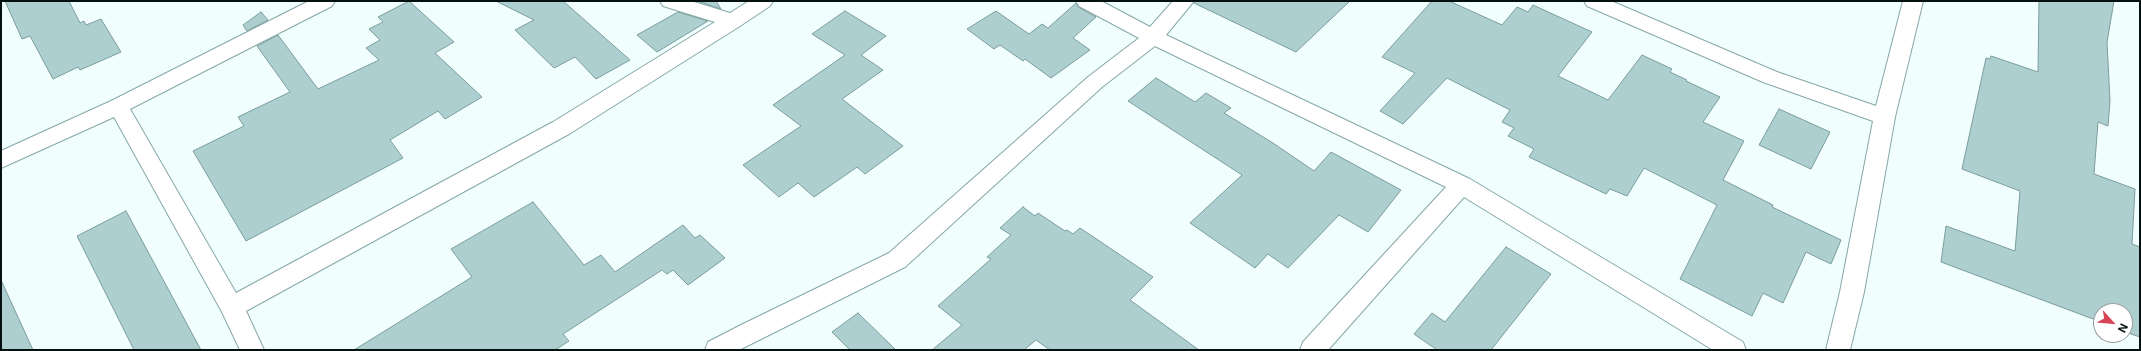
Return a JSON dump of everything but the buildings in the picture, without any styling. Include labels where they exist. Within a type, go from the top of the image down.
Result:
[{"type":"street","points":[[1,160],[118,106],[326,1]]},
{"type":"street","points":[[670,1],[733,21]]},
{"type":"street","points":[[232,307],[561,128],[763,1]]},
{"type":"street","points":[[1086,1],[1153,37],[1462,185],[1734,350]]},
{"type":"street","points":[[717,350],[750,332],[897,260],[1095,82],[1153,37],[1184,1]]},
{"type":"street","points":[[1594,1],[1770,77],[1884,117]]},
{"type":"street","points":[[1838,350],[1852,292],[1884,117],[1913,1]]},
{"type":"street","points":[[118,106],[232,307],[252,350]]},
{"type":"street","points":[[1312,350],[1462,185]]}]
